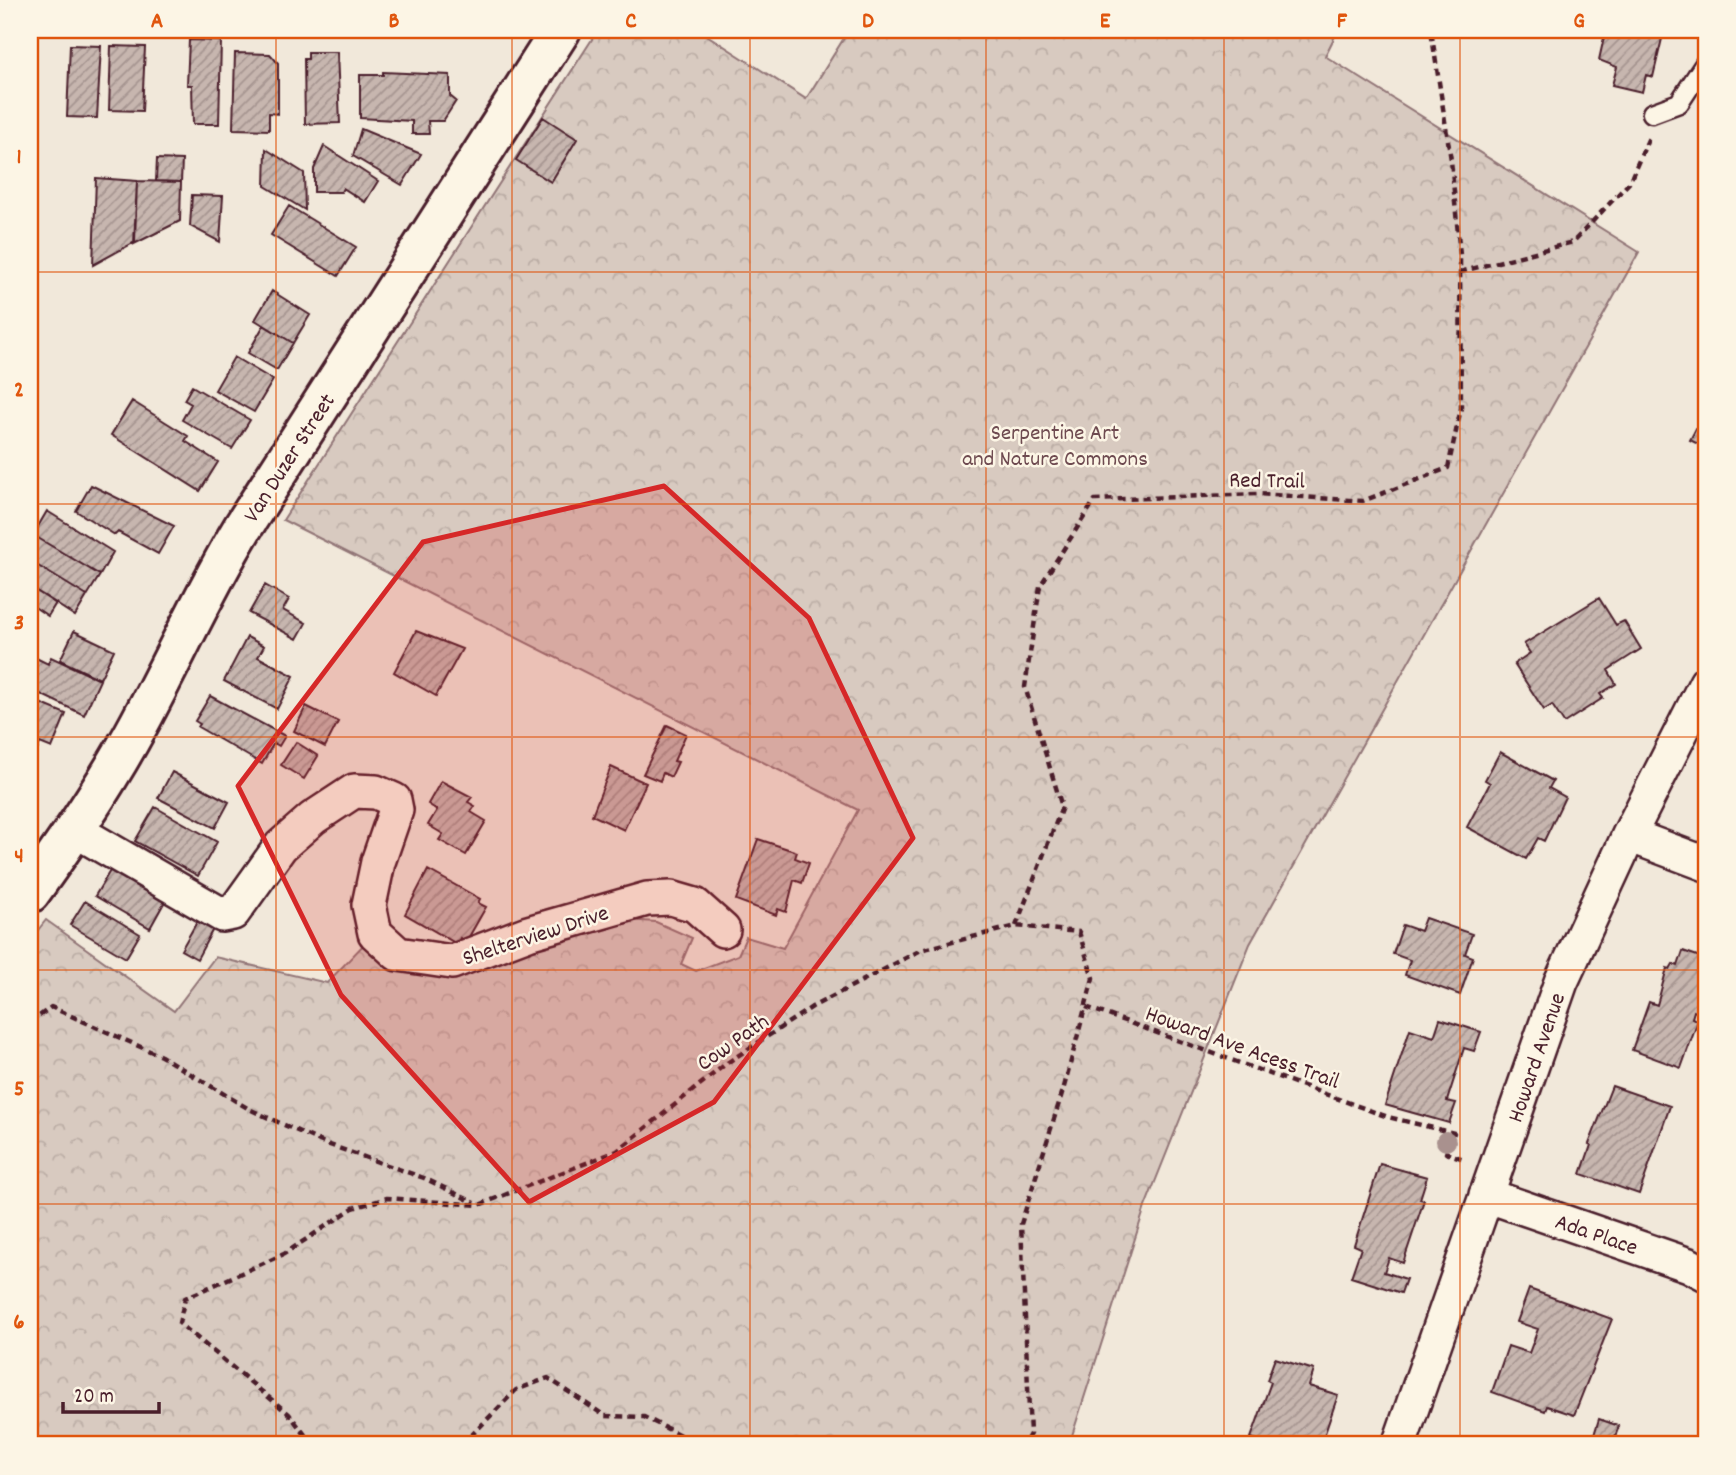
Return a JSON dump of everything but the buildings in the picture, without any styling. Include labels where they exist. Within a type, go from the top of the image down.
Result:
[{"type":"main road","name":"Van Duzer Street","points":[[30,893],[75,830],[135,732],[206,591],[243,527],[561,30]]},
{"type":"street","name":"Howard Avenue","points":[[1399,1445],[1561,982],[1629,835],[1706,684]]},
{"type":"street","name":"Shelterview Drive","points":[[75,830],[222,915],[233,913],[281,846],[313,818],[354,791],[376,792],[394,800],[396,810],[378,862],[369,905],[375,933],[398,954],[452,962],[528,933],[647,899],[671,898],[695,905],[723,930]]},
{"type":"street","points":[[1629,835],[1706,864]]},
{"type":"street","name":"Ada Place","points":[[1486,1195],[1689,1265],[1706,1274]]},
{"type":"lane","points":[[1652,113],[1679,103],[1706,62]]},
{"type":"path","name":"Red Trail","points":[[1016,926],[1062,807],[1025,687],[1040,586],[1095,499],[1258,494],[1363,501],[1448,468],[1461,408],[1460,272],[1451,160],[1431,30]]},
{"type":"path","points":[[1460,272],[1573,242],[1629,183],[1653,130],[1652,113]]},
{"type":"path","name":"Cow Path","points":[[479,1205],[617,1151],[727,1063],[812,1007],[921,950],[1016,926],[1079,932],[1093,978],[1086,1007]]},
{"type":"path","points":[[30,1023],[51,1007],[161,1056],[248,1109],[324,1143],[424,1178],[479,1205]]},
{"type":"path","points":[[1024,1445],[1030,1434],[1021,1224],[1086,1007]]},
{"type":"path","name":"Howard Ave Acess Trail","points":[[1086,1007],[1388,1117],[1454,1133],[1446,1153],[1474,1163]]},
{"type":"path","points":[[313,1445],[289,1414],[179,1323],[185,1298],[284,1254],[353,1208],[387,1198],[479,1205]]},
{"type":"path","points":[[462,1445],[516,1390],[548,1378],[605,1416],[643,1417],[700,1445]]},
{"type":"highlighted area","points":[[664,486],[809,618],[913,838],[714,1102],[529,1202],[341,995],[238,786],[423,542]]},
{"type":"green space","name":"Serpentine Art and Nature Commons","points":[[598,30],[699,30],[806,99],[849,30],[1338,30],[1325,56],[1639,252],[1250,944],[1145,1207],[1069,1445],[30,1445],[30,940],[46,920],[174,1011],[215,957],[327,983],[366,942],[392,962],[531,944],[628,920],[656,922],[692,938],[681,964],[696,971],[738,955],[746,937],[783,948],[858,810],[283,520]]}]
